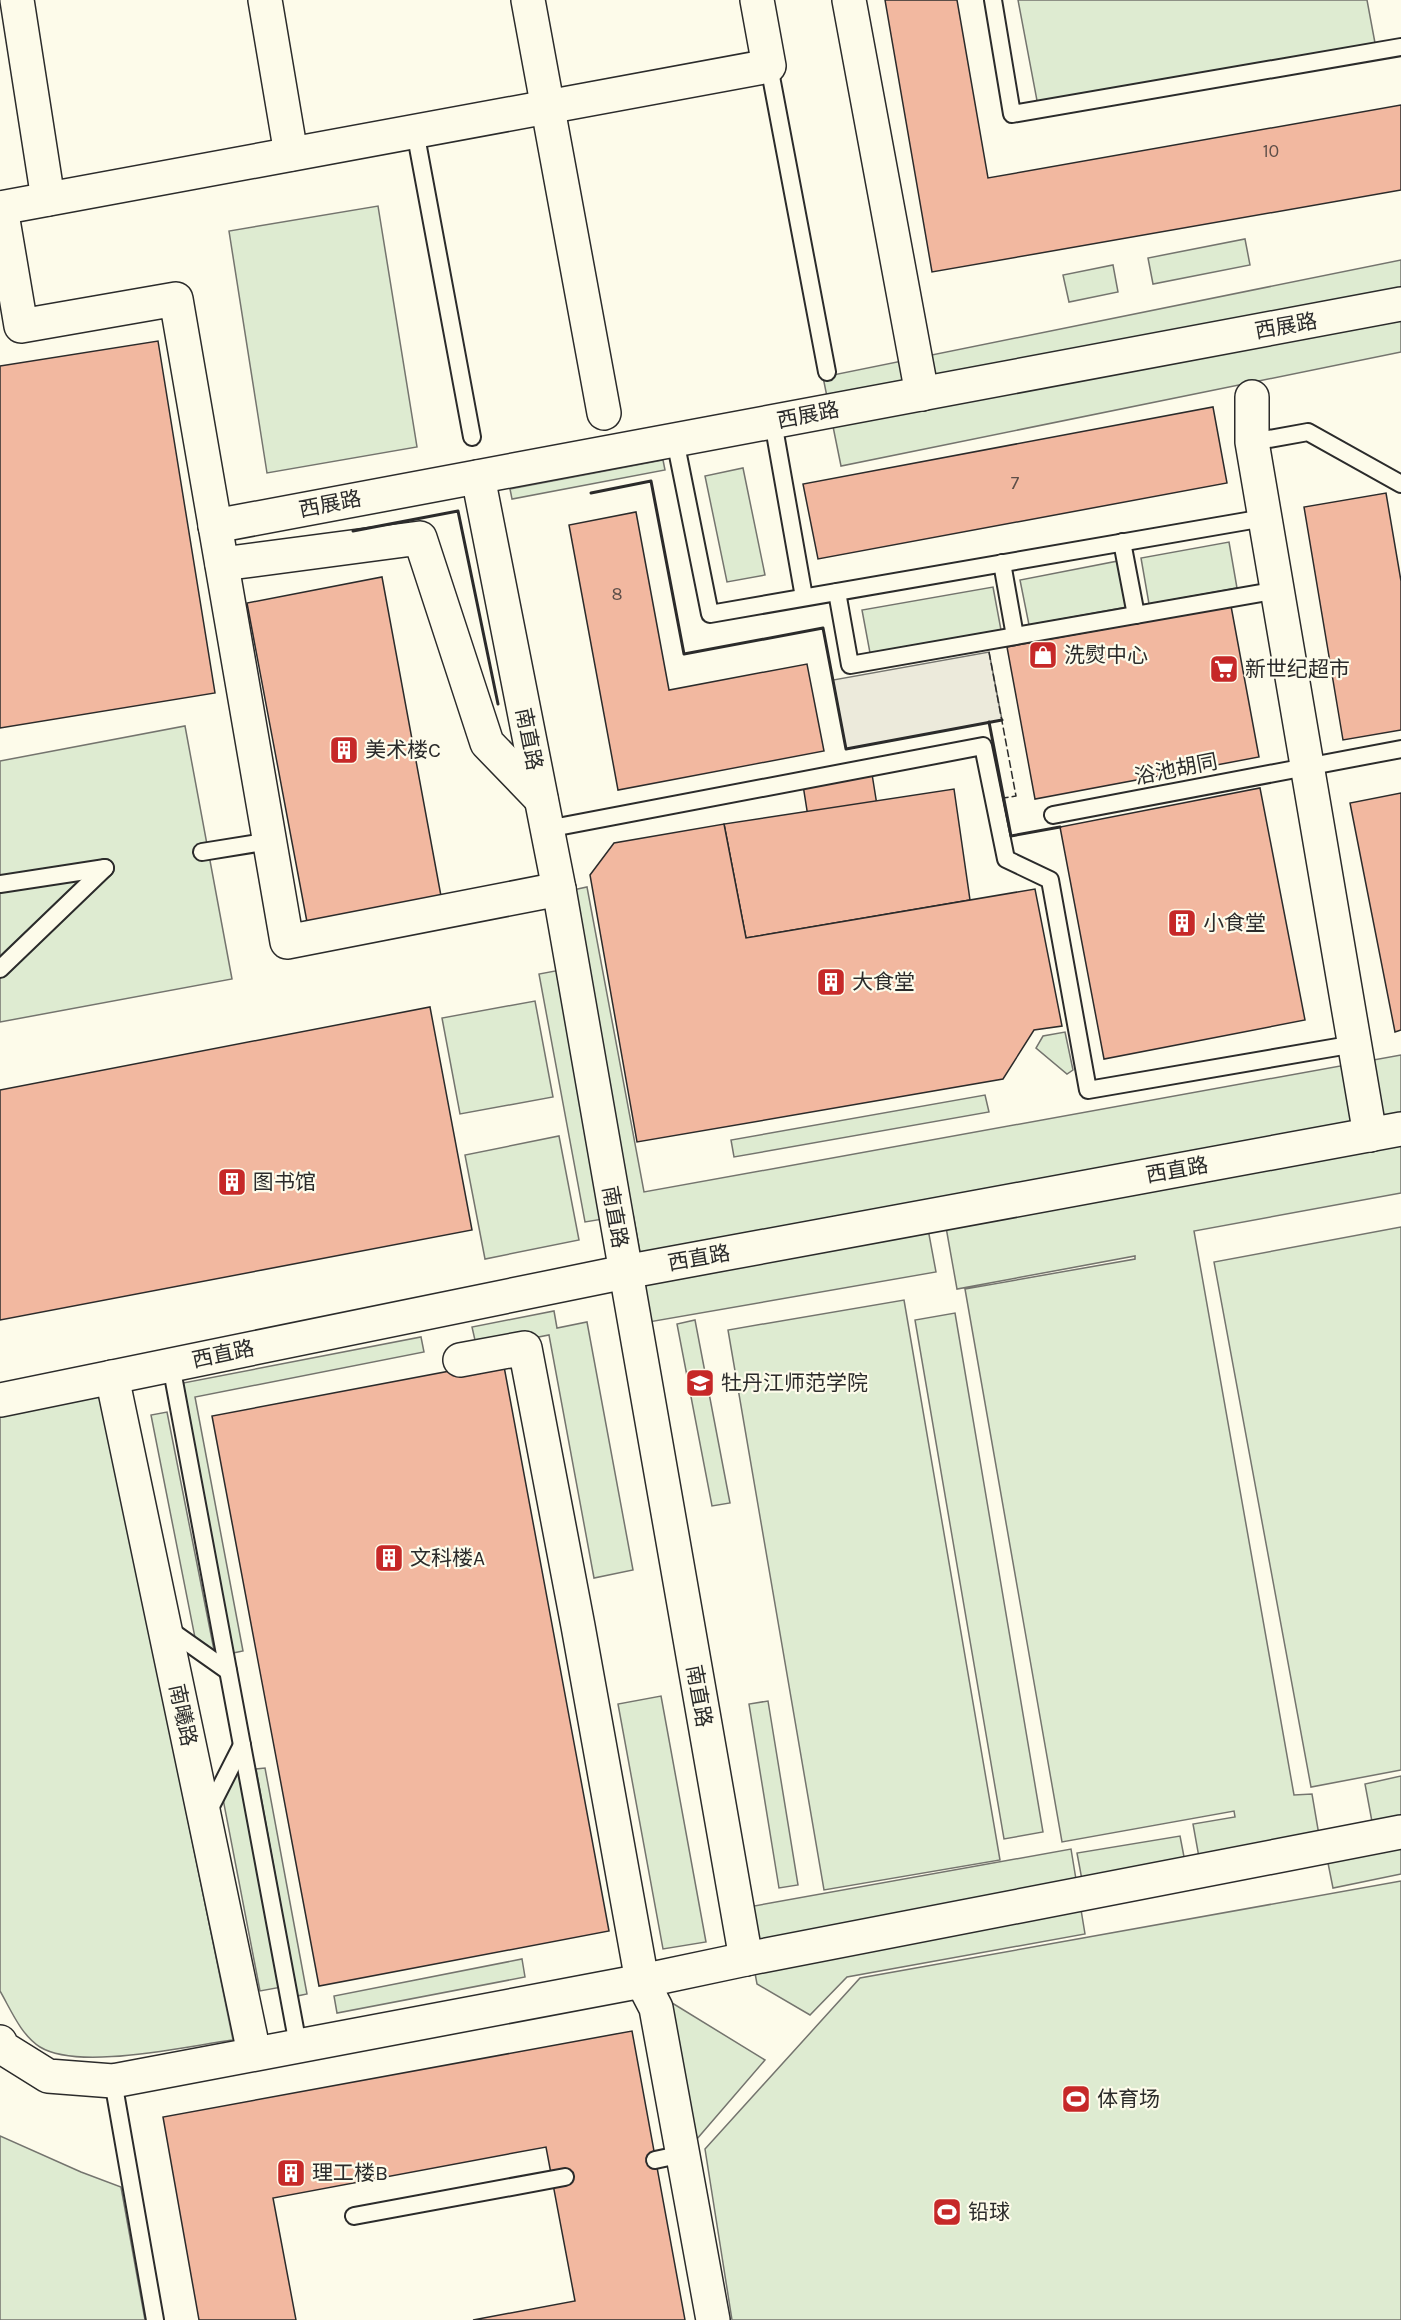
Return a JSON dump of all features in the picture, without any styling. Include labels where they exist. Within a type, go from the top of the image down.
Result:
[{"type":"street","points":[[17,0],[48,199]]},
{"type":"street","points":[[265,0],[291,154]]},
{"type":"street","points":[[528,0],[604,413]]},
{"type":"street","points":[[559,889],[287,942],[176,299],[21,326],[0,208],[769,66],[757,0]]},
{"type":"street","points":[[849,0],[922,394]]},
{"type":"street","name":"西展路","points":[[215,526],[1401,304]]},
{"type":"street","points":[[1252,397],[1252,442],[1264,518],[1355,1044],[1386,1132]]},
{"type":"street","name":"南直路","points":[[478,477],[559,889],[746,1959]]},
{"type":"street","points":[[222,564],[420,538],[487,743],[544,814]]},
{"type":"street","name":"西直路","points":[[0,1400],[625,1272],[1386,1132]]},
{"type":"street","points":[[460,1360],[525,1348],[642,1982],[656,2008],[669,2157],[713,2320]]},
{"type":"street","name":"南曦路","points":[[112,1377],[254,2054]]},
{"type":"street","points":[[0,2042],[3,2048],[48,2076],[113,2080],[642,1982],[746,1959],[1401,1832]]},
{"type":"lane","points":[[993,0],[1012,114],[1401,47]]},
{"type":"lane","points":[[769,66],[827,372]]},
{"type":"lane","points":[[415,131],[472,437]]},
{"type":"lane","points":[[772,422],[804,597]]},
{"type":"lane","points":[[1252,442],[1308,432],[1401,484]]},
{"type":"lane","points":[[675,440],[710,614],[1264,518]]},
{"type":"lane","points":[[1122,542],[1136,615]]},
{"type":"lane","points":[[1002,563],[1015,636]]},
{"type":"lane","points":[[837,592],[850,665],[1278,590]]},
{"type":"lane","points":[[544,814],[984,746],[1006,859],[1050,880],[1088,1090],[1355,1044]]},
{"type":"lane","name":"浴池胡同","points":[[1053,815],[1401,749]]},
{"type":"lane","points":[[202,852],[270,841]]},
{"type":"lane","points":[[0,884],[105,868],[0,969]]},
{"type":"lane","points":[[171,1365],[298,2045]]},
{"type":"lane","points":[[164,1626],[228,1671]]},
{"type":"lane","points":[[204,1819],[242,1745]]},
{"type":"lane","points":[[113,2080],[155,2320]]},
{"type":"lane","points":[[354,2216],[565,2177]]},
{"type":"green space","points":[[1018,0],[1367,0],[1375,43],[1038,106]]},
{"type":"green space","points":[[378,206],[417,447],[267,473],[229,231]]},
{"type":"green space","points":[[1245,239],[1250,265],[1153,284],[1148,258]]},
{"type":"green space","points":[[1401,260],[1401,352],[841,466],[823,377]]},
{"type":"green space","points":[[1113,265],[1118,292],[1069,302],[1063,275]]},
{"type":"green space","points":[[663,460],[665,470],[512,499],[510,489]]},
{"type":"green space","points":[[743,468],[765,575],[727,582],[705,476]]},
{"type":"green space","points":[[1229,542],[1237,588],[1149,604],[1141,558]]},
{"type":"green space","points":[[1118,561],[1127,607],[1029,625],[1020,580]]},
{"type":"green space","points":[[993,587],[1001,630],[870,653],[862,610]]},
{"type":"green space","points":[[185,726],[232,979],[0,1022],[0,761]]},
{"type":"green space","points":[[587,887],[644,1192],[1401,1055],[1401,1119],[641,1258],[633,1214],[585,1222],[539,974],[582,966],[568,891]]},
{"type":"green space","points":[[535,1001],[553,1097],[460,1114],[442,1018]]},
{"type":"green space","points":[[1065,1032],[1073,1070],[1067,1074],[1036,1048],[1043,1036]]},
{"type":"green space","points":[[985,1095],[989,1112],[734,1157],[731,1140]]},
{"type":"green space","points":[[1401,1133],[1401,1193],[1194,1231],[1294,1795],[1312,1794],[1320,1841],[1200,1863],[1193,1824],[1235,1817],[1234,1811],[1062,1842],[965,1289],[1135,1259],[1135,1256],[957,1289],[944,1216]]},
{"type":"green space","points":[[559,1136],[579,1240],[485,1259],[465,1155]]},
{"type":"green space","points":[[1401,1227],[1401,1770],[1311,1787],[1214,1262]]},
{"type":"green space","points":[[928,1229],[936,1272],[649,1322],[641,1279]]},
{"type":"green space","points":[[904,1300],[1000,1860],[824,1890],[728,1330]]},
{"type":"green space","points":[[554,1311],[557,1328],[587,1322],[633,1570],[594,1578],[549,1335],[477,1349],[472,1327]]},
{"type":"green space","points":[[955,1313],[1043,1832],[1004,1839],[915,1320]]},
{"type":"green space","points":[[695,1320],[730,1503],[712,1506],[677,1324]]},
{"type":"green space","points":[[421,1337],[424,1352],[195,1397],[243,1651],[233,1653],[183,1383]]},
{"type":"green space","points":[[101,1396],[233,2040],[134,2055],[80,2057],[58,2054],[33,2042],[17,2022],[0,1991],[0,1414]]},
{"type":"green space","points":[[167,1412],[215,1655],[199,1658],[151,1415]]},
{"type":"green space","points":[[661,1696],[706,1942],[663,1949],[618,1704]]},
{"type":"green space","points":[[768,1701],[798,1885],[779,1888],[749,1704]]},
{"type":"green space","points":[[265,1768],[307,1994],[297,1996],[256,1769]]},
{"type":"green space","points":[[240,1774],[282,1987],[260,1991],[219,1778]]},
{"type":"green space","points":[[1401,1776],[1401,1874],[1333,1888],[1326,1853],[1376,1843],[1365,1784]]},
{"type":"green space","points":[[1180,1836],[1185,1862],[1082,1880],[1077,1853]]},
{"type":"green space","points":[[1071,1849],[1085,1934],[847,1977],[810,2015],[757,1984],[743,1908]]},
{"type":"green space","name":"体育场","points":[[1401,1881],[1401,2320],[732,2320],[705,2149],[860,1978]]},
{"type":"green space","points":[[522,1959],[525,1977],[337,2013],[334,1996]]},
{"type":"green space","points":[[664,1998],[765,2060],[690,2147]]},
{"type":"green space","points":[[0,2136],[121,2187],[145,2320],[0,2320]]},
{"type":"shaded area","points":[[989,652],[1002,720],[846,749],[833,680]]},
{"type":"building","points":[[885,0],[957,0],[988,178],[1401,105],[1401,190],[932,272]]},
{"type":"building","points":[[158,341],[215,693],[0,728],[0,366]]},
{"type":"building","points":[[1213,407],[1227,483],[818,559],[803,484]]},
{"type":"building","points":[[1386,493],[1401,581],[1401,730],[1343,740],[1304,507]]},
{"type":"building","points":[[636,512],[669,690],[807,664],[824,751],[618,790],[569,525]]},
{"type":"building","name":"美术楼C","points":[[382,577],[441,896],[307,922],[247,603]]},
{"type":"building","points":[[1231,606],[1259,757],[1035,799],[1007,647]]},
{"type":"building","points":[[872,774],[884,849],[815,861],[803,785]]},
{"type":"building","name":"小食堂","points":[[1260,788],[1305,1020],[1104,1059],[1060,827]]},
{"type":"building","points":[[954,789],[970,900],[746,938],[724,824]]},
{"type":"building","points":[[1401,793],[1401,1030],[1395,1032],[1350,803]]},
{"type":"building","name":"大食堂","points":[[724,824],[746,938],[1035,889],[1062,1026],[1034,1030],[1003,1079],[637,1142],[590,875],[614,843]]},
{"type":"building","name":"图书馆","points":[[430,1007],[472,1230],[0,1320],[0,1090]]},
{"type":"building","name":"文科楼A","points":[[503,1361],[609,1931],[319,1986],[212,1416]]},
{"type":"building","name":"理工楼B","points":[[632,2031],[685,2320],[473,2320],[575,2301],[546,2147],[273,2198],[296,2320],[199,2320],[163,2117]]},
{"type":"fence","points":[[989,652],[1016,796],[1003,798],[1011,836],[1060,827]]},
{"type":"wall","points":[[591,493],[651,481],[684,654],[823,628],[846,749],[1002,720]]},
{"type":"wall","points":[[353,531],[458,511],[498,704]]},
{"type":"wall","points":[[989,722],[1011,836],[1060,827]]},
{"type":"place","name":"洗熨中心","points":[[1043,655]]},
{"type":"place","name":"新世纪超市","points":[[1224,669]]},
{"type":"place","name":"美术楼C","points":[[344,750]]},
{"type":"place","name":"小食堂","points":[[1182,923]]},
{"type":"place","name":"大食堂","points":[[831,982]]},
{"type":"place","name":"图书馆","points":[[232,1182]]},
{"type":"place","name":"牡丹江师范学院","points":[[700,1383]]},
{"type":"place","name":"文科楼A","points":[[389,1558]]},
{"type":"place","name":"体育场","points":[[1076,2099]]},
{"type":"place","name":"理工楼B","points":[[291,2173]]},
{"type":"place","name":"铅球","points":[[947,2212]]}]
